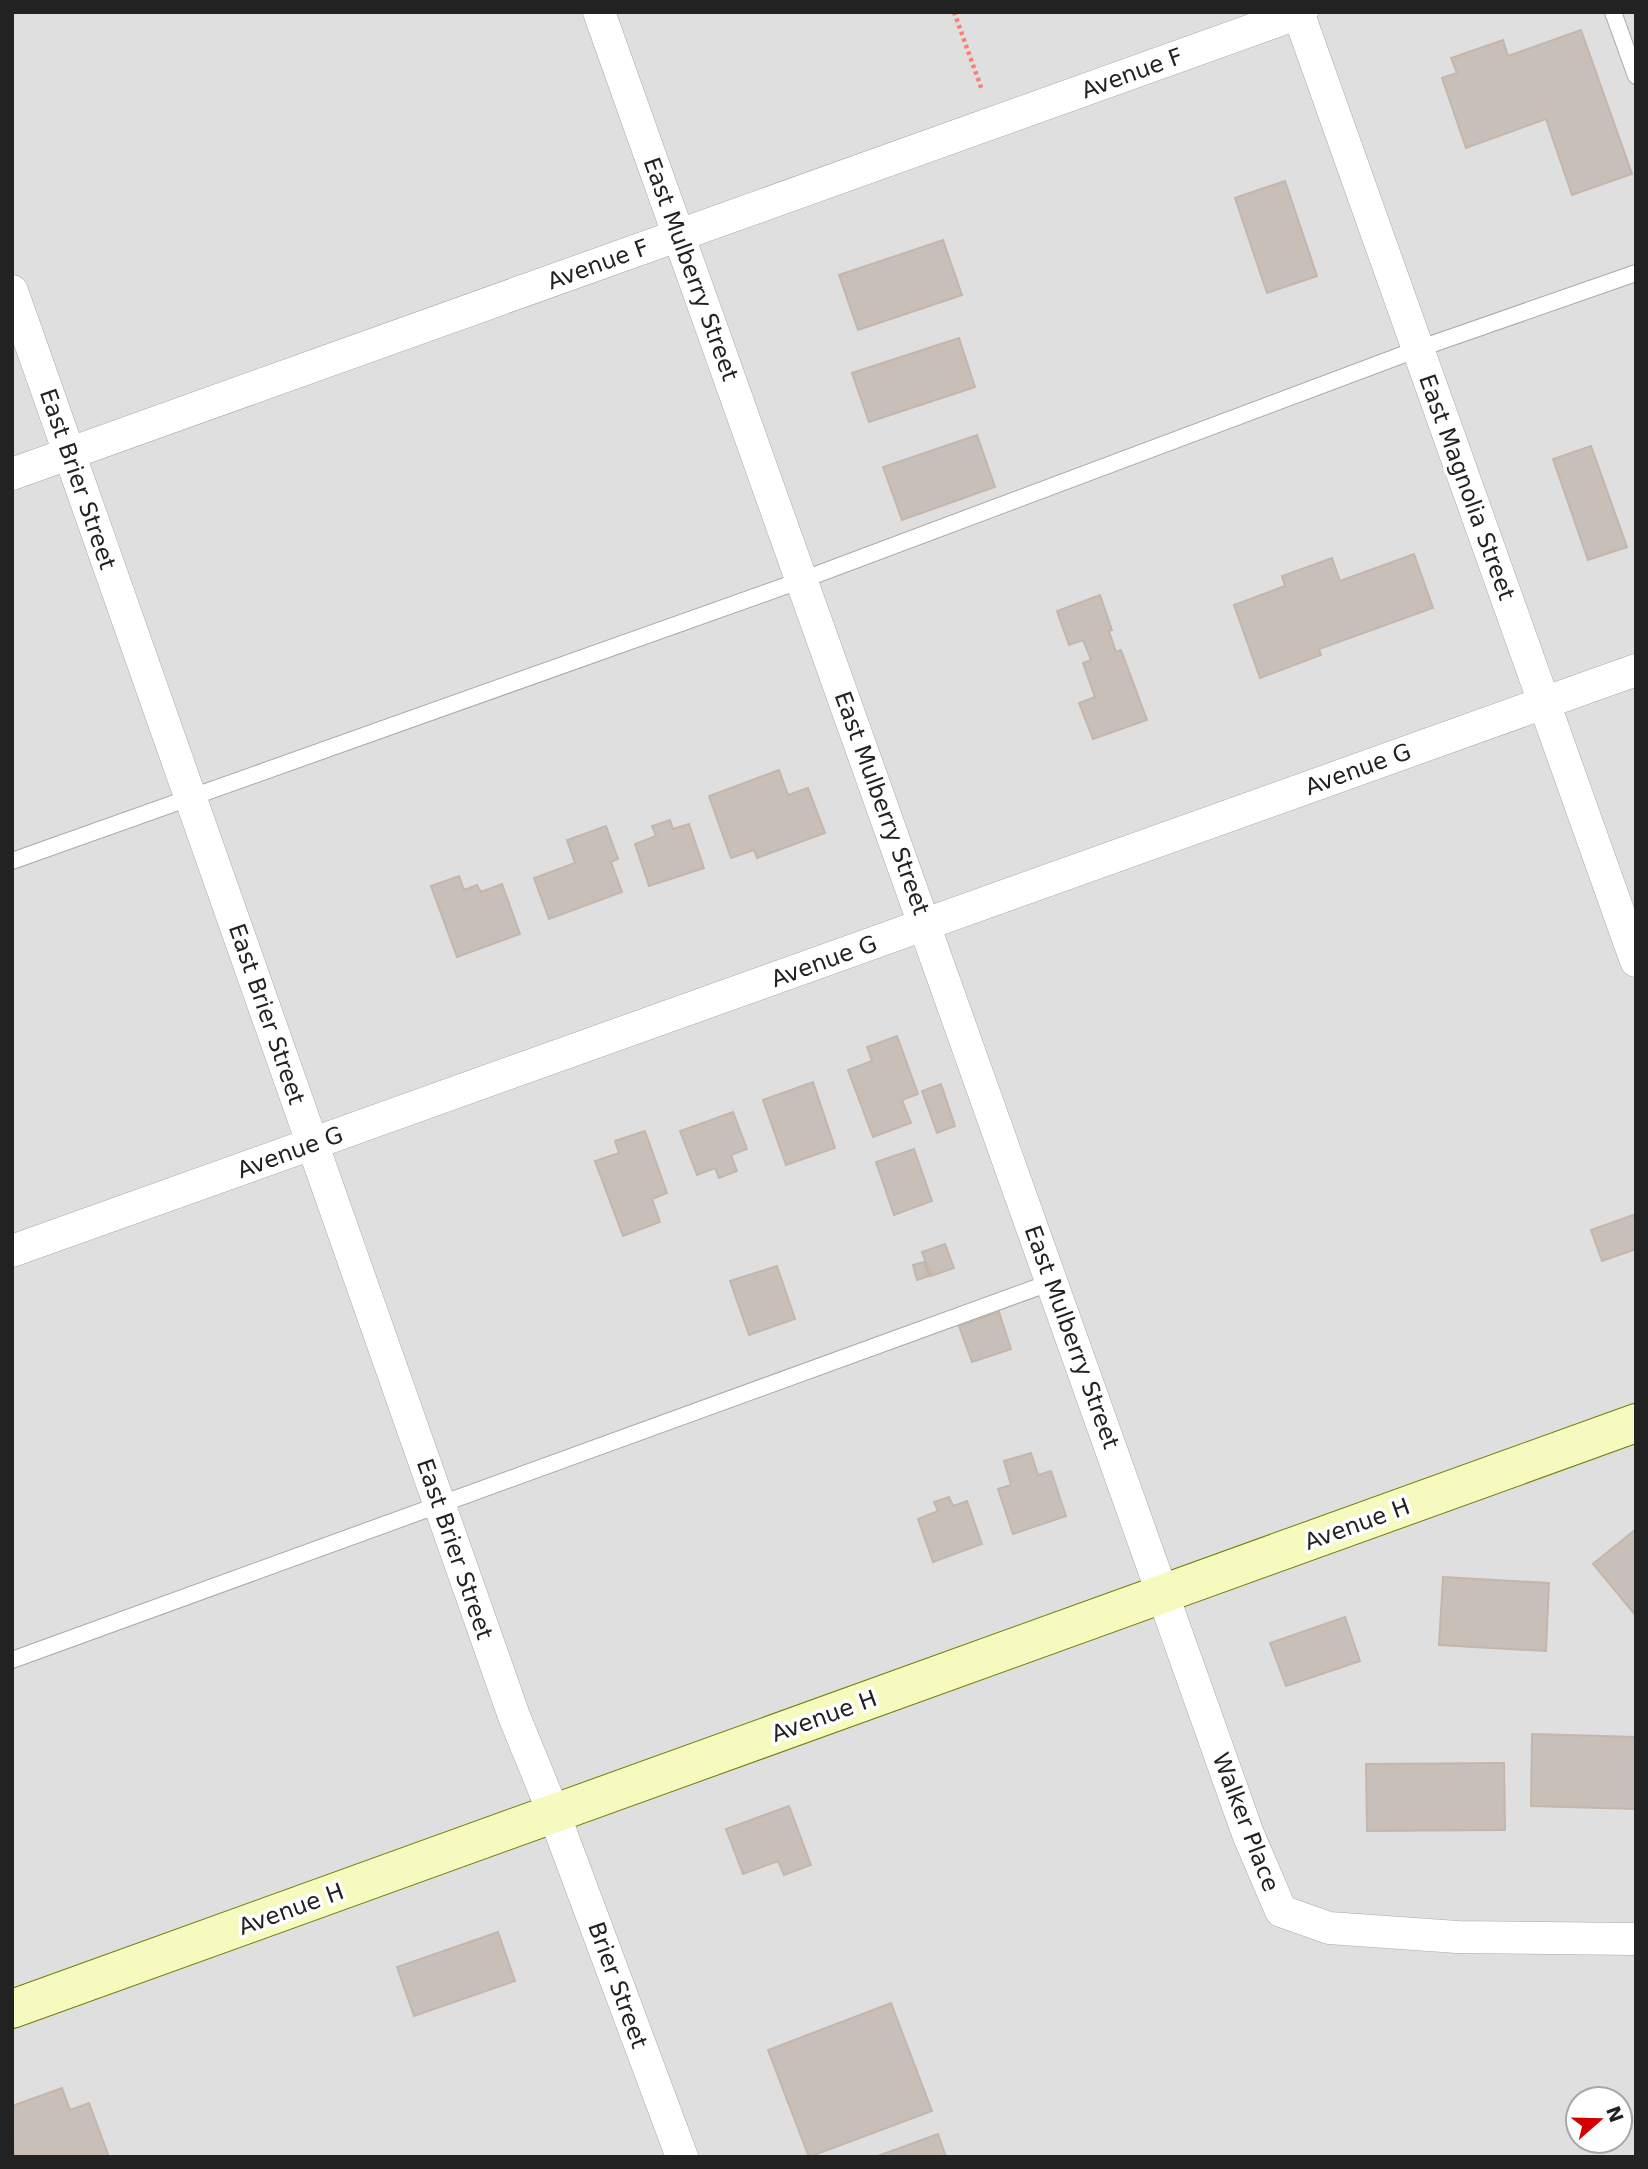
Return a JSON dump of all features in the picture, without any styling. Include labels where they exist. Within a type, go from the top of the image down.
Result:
[{"type":"street","name":"East Mulberry Street","points":[[600,12],[1163,1594]]},
{"type":"street","name":"Avenue F","points":[[12,474],[1299,13]]},
{"type":"street","name":"East Magnolia Street","points":[[1299,13],[1636,961]]},
{"type":"street","name":"East Brier Street","points":[[12,291],[514,1716],[554,1814]]},
{"type":"street","name":"Avenue G","points":[[12,1251],[1636,670]]},
{"type":"street","name":"Avenue H","points":[[12,2009],[1636,1423]]},
{"type":"street","name":"Walker Place","points":[[1163,1594],[1248,1834],[1281,1911],[1329,1928],[1457,1937],[1636,1939]]},
{"type":"street","name":"Brier Street","points":[[554,1814],[682,2157]]},
{"type":"lane","points":[[1613,12],[1636,76]]},
{"type":"lane","points":[[12,861],[802,580],[1418,349],[1636,273]]},
{"type":"lane","points":[[12,1660],[1052,1282]]},
{"type":"path","points":[[954,12],[994,123]]},
{"type":"shaded area","points":[[12,12],[1636,12],[1636,2157],[12,2157]]},
{"type":"building","points":[[1581,30],[1632,174],[1572,195],[1546,119],[1466,148],[1442,78],[1457,73],[1451,58],[1503,40],[1508,56]]},
{"type":"building","points":[[1285,181],[1317,276],[1267,293],[1235,198]]},
{"type":"building","points":[[943,240],[962,295],[858,330],[839,275]]},
{"type":"building","points":[[959,338],[975,387],[869,422],[852,373]]},
{"type":"building","points":[[977,435],[995,487],[902,520],[883,467]]},
{"type":"building","points":[[1591,446],[1627,547],[1588,560],[1553,459]]},
{"type":"building","points":[[1414,554],[1433,608],[1319,649],[1321,655],[1260,678],[1234,605],[1285,586],[1282,576],[1332,558],[1340,581]]},
{"type":"building","points":[[1100,595],[1116,652],[1121,650],[1147,720],[1093,739],[1079,703],[1095,697],[1083,663],[1091,660],[1083,640],[1069,645],[1057,611]]},
{"type":"building","points":[[779,770],[788,795],[808,788],[825,833],[757,858],[754,850],[731,858],[709,796]]},
{"type":"building","points":[[670,820],[673,829],[689,824],[704,868],[649,886],[635,844],[656,836],[652,826]]},
{"type":"building","points":[[606,826],[618,859],[611,862],[622,892],[549,919],[534,878],[575,863],[567,840]]},
{"type":"building","points":[[459,876],[464,890],[477,885],[481,892],[502,884],[520,934],[457,957],[431,886]]},
{"type":"building","points":[[897,1036],[918,1094],[902,1100],[911,1123],[873,1137],[848,1070],[872,1061],[867,1047]]},
{"type":"building","points":[[813,1082],[835,1148],[786,1165],[763,1100]]},
{"type":"building","points":[[941,1084],[955,1126],[937,1133],[922,1091]]},
{"type":"building","points":[[733,1112],[747,1149],[731,1155],[737,1171],[719,1178],[715,1168],[697,1175],[680,1131]]},
{"type":"building","points":[[645,1131],[667,1193],[652,1199],[660,1222],[623,1236],[595,1161],[619,1153],[615,1141]]},
{"type":"building","points":[[914,1149],[932,1201],[894,1215],[876,1162]]},
{"type":"building","points":[[1633,1215],[1636,1222],[1636,1249],[1602,1261],[1591,1230]]},
{"type":"building","points":[[945,1244],[954,1268],[931,1276],[922,1252]]},
{"type":"building","points":[[924,1262],[929,1276],[917,1280],[913,1265]]},
{"type":"building","points":[[777,1266],[795,1319],[749,1335],[730,1281]]},
{"type":"building","points":[[999,1312],[1011,1349],[972,1362],[959,1326]]},
{"type":"building","points":[[1031,1453],[1038,1475],[1051,1471],[1066,1516],[1013,1534],[998,1489],[1011,1485],[1004,1461]]},
{"type":"building","points":[[949,1497],[953,1506],[967,1501],[982,1544],[933,1562],[918,1519],[938,1511],[934,1502]]},
{"type":"building","points":[[1636,1529],[1636,1616],[1593,1564]]},
{"type":"building","points":[[1443,1577],[1549,1583],[1546,1651],[1439,1645]]},
{"type":"building","points":[[1345,1617],[1360,1661],[1286,1686],[1270,1643]]},
{"type":"building","points":[[1532,1734],[1636,1737],[1636,1809],[1531,1806]]},
{"type":"building","points":[[1504,1763],[1505,1830],[1367,1831],[1366,1764]]},
{"type":"building","points":[[789,1806],[811,1865],[784,1875],[778,1861],[743,1874],[726,1829]]},
{"type":"building","points":[[498,1932],[515,1981],[414,2016],[397,1967]]},
{"type":"building","points":[[891,2003],[932,2111],[809,2157],[768,2050]]},
{"type":"building","points":[[62,2088],[70,2110],[89,2103],[109,2157],[14,2157],[12,2106]]},
{"type":"building","points":[[938,2134],[946,2157],[875,2157]]}]
